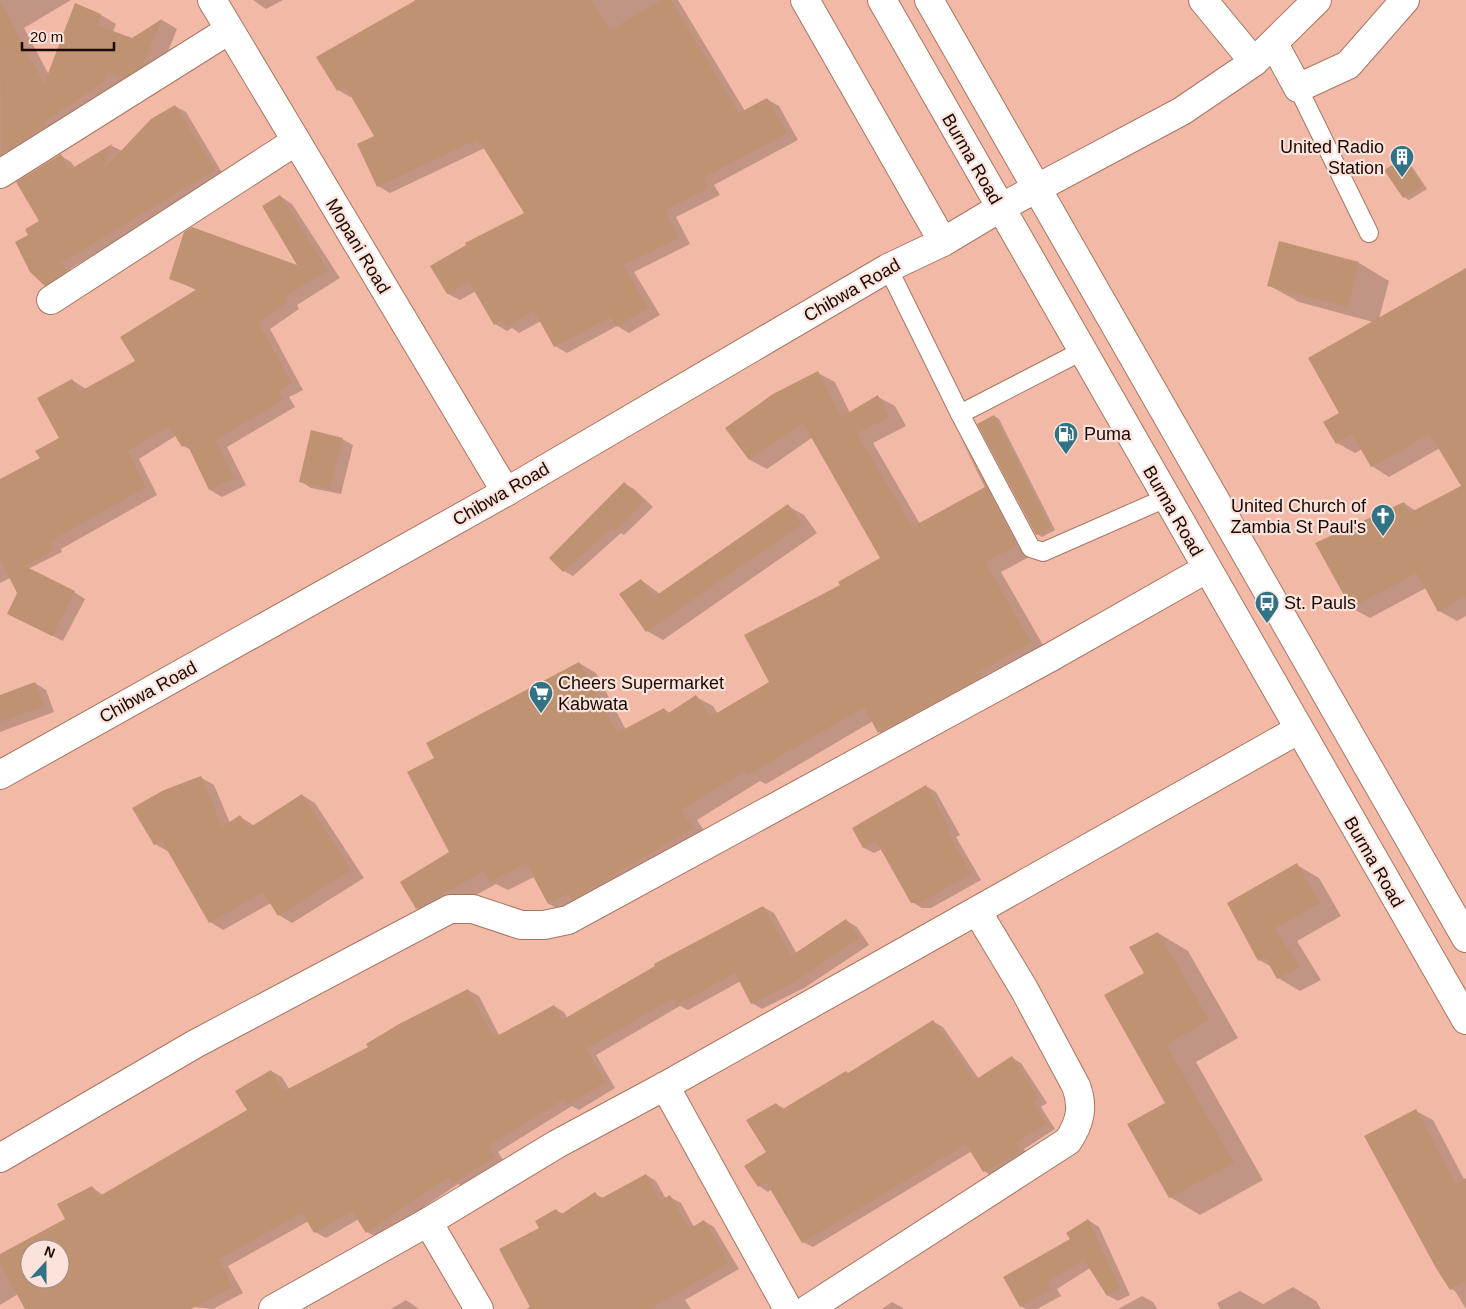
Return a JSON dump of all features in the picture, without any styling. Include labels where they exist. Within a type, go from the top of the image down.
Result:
[{"type":"street","name":"Mopani Road","points":[[212,0],[506,492]]},
{"type":"street","points":[[805,0],[942,242]]},
{"type":"street","name":"Burma Road","points":[[882,0],[1298,730],[1466,1020]]},
{"type":"street","points":[[929,0],[1466,938]]},
{"type":"street","points":[[1203,0],[1264,53],[1298,88],[1348,66],[1405,0]]},
{"type":"street","name":"Chibwa Road","points":[[0,775],[506,492],[888,268],[942,242],[1000,208],[1182,111],[1264,53],[1317,0]]},
{"type":"street","points":[[0,174],[230,30]]},
{"type":"street","points":[[51,300],[296,141]]},
{"type":"street","points":[[0,1158],[195,1044],[450,909],[473,909],[520,925],[544,925],[568,920],[1051,657],[1206,569]]},
{"type":"street","points":[[273,1309],[428,1222],[557,1144],[665,1086],[1298,730]]},
{"type":"street","points":[[808,1309],[1068,1141],[1077,1127],[1081,1099],[1076,1086],[1024,989],[977,911]]},
{"type":"street","points":[[665,1086],[788,1309]]},
{"type":"street","points":[[428,1222],[478,1309]]},
{"type":"lane","points":[[1298,88],[1369,233]]},
{"type":"lane","points":[[888,268],[960,414],[1031,548],[1042,552],[1166,498]]},
{"type":"lane","points":[[960,414],[1082,351]]},
{"type":"building","points":[[416,0],[591,0],[610,30],[662,0],[671,0],[739,113],[767,98],[787,133],[703,178],[708,188],[665,210],[679,238],[623,265],[648,308],[616,327],[610,317],[554,347],[534,311],[506,327],[502,320],[494,325],[469,282],[447,294],[430,266],[466,245],[465,243],[524,213],[478,139],[377,187],[357,144],[374,136],[345,86],[337,91],[316,57]]},
{"type":"building","points":[[0,1],[44,84],[75,3],[101,14],[97,25],[132,38],[162,19],[143,65],[124,78],[107,72],[103,83],[44,122],[46,126],[1,155]]},
{"type":"building","points":[[175,105],[215,170],[61,263],[68,270],[45,286],[30,272],[15,242],[28,235],[25,229],[39,221],[16,182],[61,154],[69,170],[112,144],[102,171],[151,119]]},
{"type":"building","name":"United Radio Station","points":[[1404,158],[1423,186],[1403,198],[1384,170]]},
{"type":"building","points":[[280,195],[328,270],[285,297],[288,302],[258,322],[292,383],[278,390],[283,400],[215,440],[234,478],[209,490],[187,444],[182,447],[169,426],[128,451],[146,487],[49,542],[54,550],[25,566],[75,591],[52,636],[7,614],[17,593],[0,559],[0,479],[40,458],[35,451],[59,438],[37,398],[72,379],[79,392],[135,361],[120,337],[197,289],[169,279],[184,232],[192,227],[297,265],[262,206]]},
{"type":"building","points":[[1279,241],[1359,262],[1348,307],[1267,286]]},
{"type":"building","points":[[1466,268],[1466,596],[1438,612],[1417,573],[1351,608],[1315,543],[1404,502],[1409,513],[1461,486],[1430,434],[1371,467],[1352,434],[1336,444],[1323,422],[1339,413],[1308,358]]},
{"type":"building","points":[[818,371],[841,417],[878,395],[890,417],[857,433],[912,527],[985,487],[958,434],[1017,545],[985,562],[1031,642],[979,672],[982,677],[878,733],[864,707],[748,775],[745,771],[681,810],[693,828],[572,900],[568,894],[548,904],[526,863],[490,882],[484,871],[416,909],[400,882],[449,852],[407,772],[434,758],[426,743],[579,662],[617,733],[664,708],[667,714],[696,695],[710,717],[769,682],[744,635],[840,585],[838,582],[880,558],[803,423],[749,460],[725,428],[773,394]]},
{"type":"building","points":[[994,415],[1050,527],[1036,535],[977,424]]},
{"type":"building","points":[[311,430],[343,438],[330,489],[299,482]]},
{"type":"building","points":[[624,482],[644,501],[615,531],[612,528],[563,572],[549,558]]},
{"type":"building","points":[[788,504],[802,524],[646,632],[619,594],[641,579],[654,597]]},
{"type":"building","points":[[35,682],[44,706],[0,722],[0,695]]},
{"type":"building","points":[[201,776],[222,827],[240,815],[249,828],[302,794],[351,870],[278,916],[263,892],[209,923],[162,841],[154,845],[132,808],[164,790]]},
{"type":"building","points":[[926,785],[950,829],[947,831],[971,874],[920,903],[911,903],[876,841],[863,848],[852,828]]},
{"type":"building","points":[[1297,863],[1320,903],[1275,928],[1300,967],[1277,979],[1265,957],[1258,961],[1227,903]]},
{"type":"building","points":[[763,906],[791,956],[846,919],[859,938],[793,983],[751,1004],[735,973],[677,1005],[673,998],[586,1049],[606,1082],[567,1105],[564,1099],[488,1146],[495,1157],[453,1183],[449,1177],[366,1233],[352,1211],[314,1233],[302,1213],[219,1259],[233,1287],[191,1309],[25,1309],[0,1264],[0,1254],[20,1243],[20,1289],[70,1289],[70,1239],[28,1239],[65,1219],[57,1204],[92,1186],[98,1197],[247,1110],[235,1091],[271,1070],[284,1091],[368,1047],[366,1044],[399,1024],[468,989],[493,1036],[497,1033],[499,1035],[554,1005],[562,1020],[655,966],[654,964]]},
{"type":"building","points":[[1158,932],[1209,1020],[1166,1045],[1234,1163],[1169,1198],[1127,1124],[1165,1103],[1104,995],[1144,973],[1129,947]]},
{"type":"building","points":[[933,1020],[975,1080],[1012,1056],[1038,1097],[1032,1101],[1047,1123],[1016,1143],[1021,1152],[983,1172],[966,1144],[802,1243],[766,1182],[758,1187],[744,1166],[766,1152],[746,1120],[776,1103],[781,1110],[846,1071],[848,1073]]},
{"type":"building","points":[[1416,1109],[1456,1185],[1466,1178],[1466,1280],[1450,1290],[1364,1136]]},
{"type":"building","points":[[646,1174],[660,1201],[670,1195],[689,1229],[704,1220],[729,1263],[650,1309],[531,1309],[499,1249],[539,1228],[535,1221],[556,1209],[560,1215],[595,1192],[600,1199]]},
{"type":"building","points":[[1088,1219],[1120,1288],[1107,1296],[1084,1260],[1047,1282],[1051,1289],[1020,1307],[1003,1277],[1070,1239],[1066,1233]]},
{"type":"place","name":"United Radio Station","points":[[1402,178]]},
{"type":"place","name":"Puma","points":[[1066,455]]},
{"type":"place","name":"United Church of Zambia St Paul's","points":[[1383,537]]},
{"type":"place","name":"St. Pauls","points":[[1267,624]]},
{"type":"place","name":"Cheers Supermarket Kabwata","points":[[541,714]]}]
